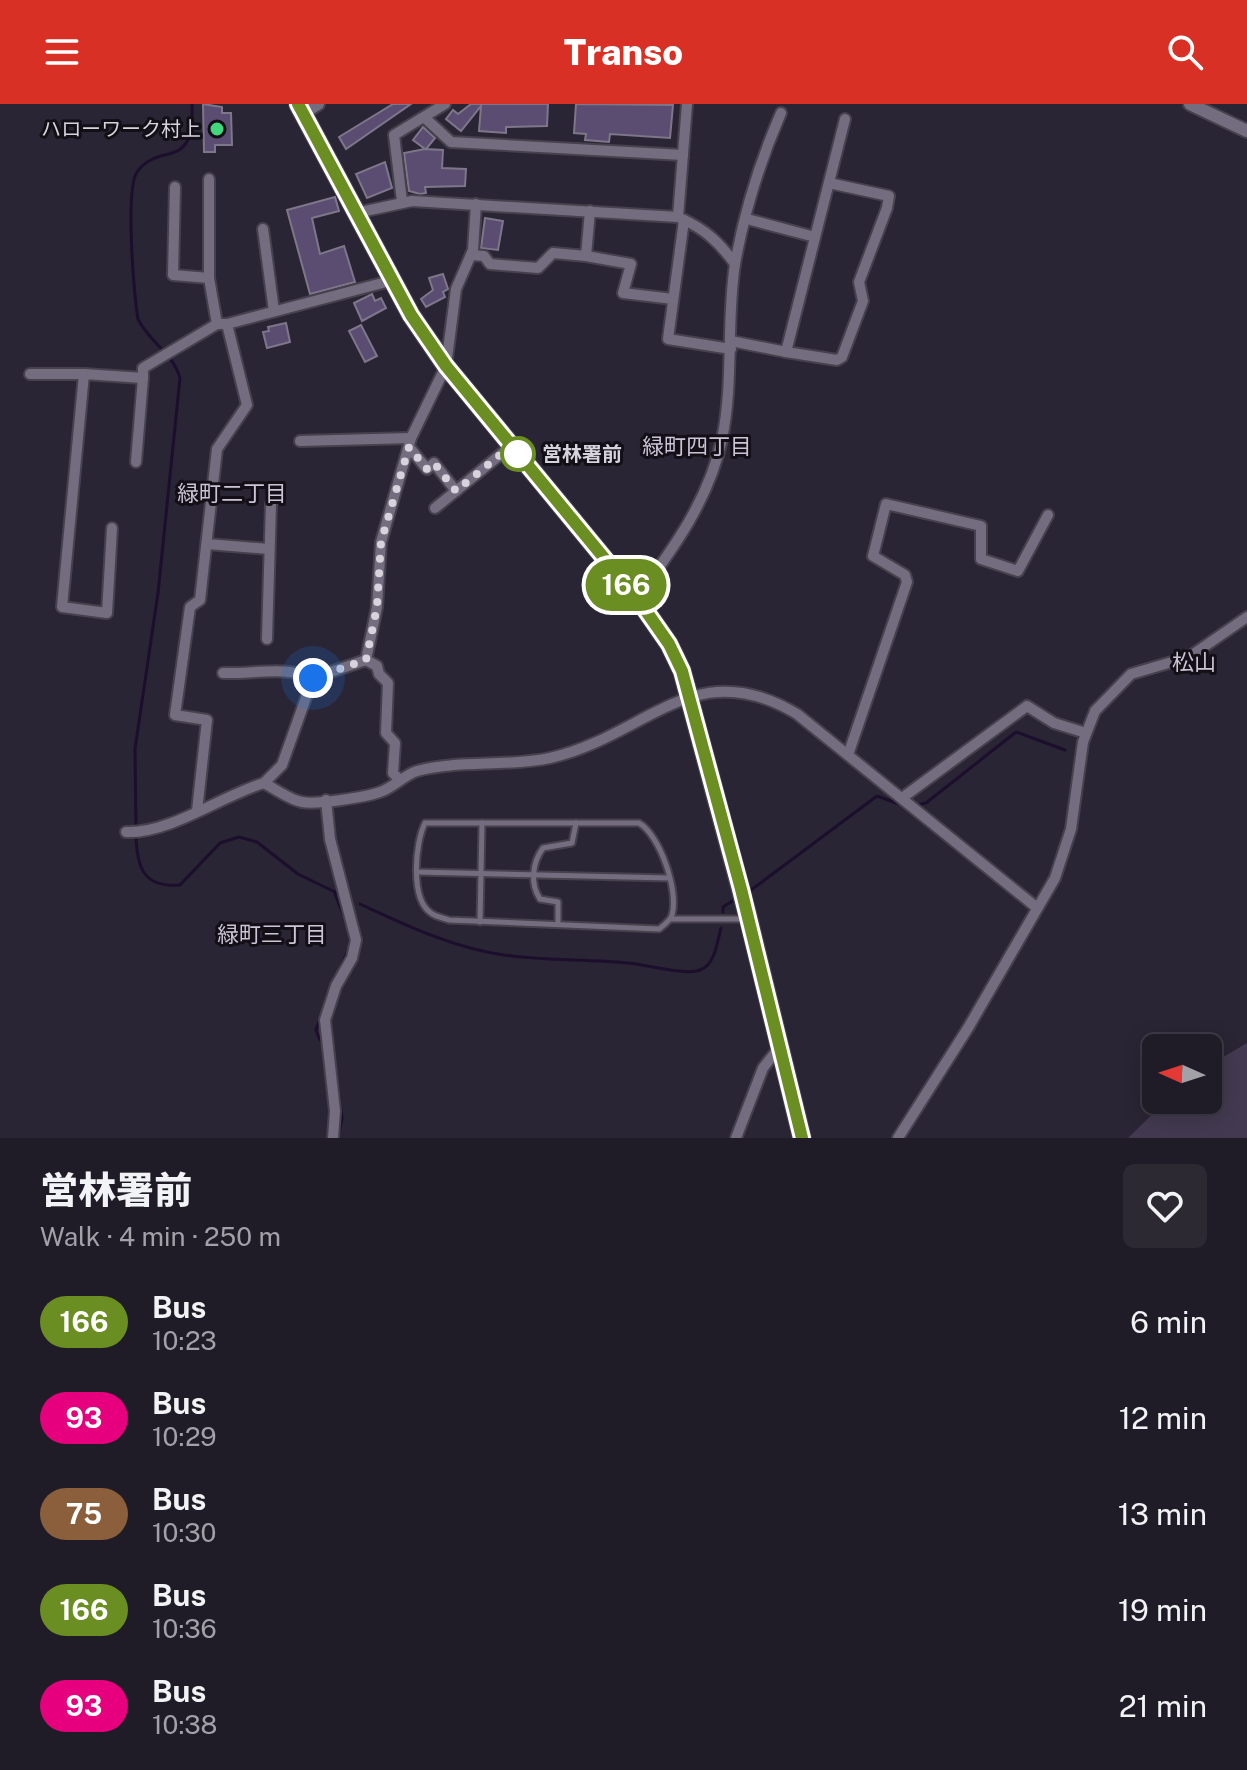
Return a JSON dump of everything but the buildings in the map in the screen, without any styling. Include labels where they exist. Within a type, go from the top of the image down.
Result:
[{"type":"highway","points":[[307,107],[390,281],[446,366],[637,598],[669,644],[691,694],[802,1138]]},
{"type":"street","points":[[402,201],[394,135],[445,104]]},
{"type":"street","points":[[687,104],[681,219],[668,339],[837,360],[842,357],[863,301],[859,282],[889,196],[829,183]]},
{"type":"street","points":[[1190,104],[1247,131]]},
{"type":"street","points":[[637,598],[678,542],[709,480],[722,439],[735,264],[781,113]]},
{"type":"street","points":[[425,118],[451,142],[683,155]]},
{"type":"street","points":[[786,352],[845,119]]},
{"type":"street","points":[[197,811],[207,720],[175,715],[190,607],[200,600],[217,449],[247,405],[209,278],[209,179]]},
{"type":"street","points":[[175,187],[173,275],[209,278]]},
{"type":"street","points":[[356,213],[402,201],[681,219],[702,228],[721,244],[735,264]]},
{"type":"street","points":[[366,660],[377,607],[381,542],[410,443],[446,366],[456,289],[471,255],[476,204]]},
{"type":"street","points":[[586,256],[590,211]]},
{"type":"street","points":[[747,219],[815,237]]},
{"type":"street","points":[[263,229],[274,311]]},
{"type":"street","points":[[471,255],[484,256],[490,264],[538,268],[553,253],[631,264],[623,293],[673,299]]},
{"type":"street","points":[[136,462],[143,368],[222,324],[390,281]]},
{"type":"street","points":[[30,374],[143,378]]},
{"type":"street","points":[[84,374],[62,607],[107,613],[112,528]]},
{"type":"street","points":[[300,441],[410,443]]},
{"type":"street","points":[[410,443],[427,469],[434,463],[456,491]]},
{"type":"street","points":[[435,508],[511,446]]},
{"type":"street","points":[[267,639],[271,504]]},
{"type":"street","points":[[848,755],[907,582],[905,575],[873,556],[886,504],[981,526],[981,559],[1018,571],[1048,515]]},
{"type":"street","points":[[207,544],[269,549]]},
{"type":"street","points":[[898,1138],[968,1028],[1055,878],[1071,829],[1086,733],[1095,711],[1131,674],[1189,657],[1247,617]]},
{"type":"street","points":[[223,673],[265,674],[291,669],[313,678],[366,660],[377,666],[379,674],[388,683],[386,733],[395,743],[393,773],[400,780]]},
{"type":"street","points":[[126,832],[143,833],[197,811],[230,793],[264,783],[282,765],[313,678]]},
{"type":"street","points":[[264,783],[301,802],[326,800],[381,792],[416,771],[537,761],[576,752],[691,694],[728,690],[771,699],[848,755],[1036,907]]},
{"type":"street","points":[[902,798],[1027,706],[1054,723],[1086,733]]},
{"type":"street","points":[[326,800],[330,839],[356,940],[352,958],[336,986],[325,1020],[335,1111],[333,1138]]},
{"type":"street","points":[[736,1138],[763,1068],[779,1048]]},
{"type":"lane","points":[[425,823],[576,823],[639,823],[651,830],[669,878],[674,904],[671,919],[659,929],[558,922],[449,920],[430,913],[418,895],[417,839],[425,823]]},
{"type":"lane","points":[[480,922],[482,823]]},
{"type":"lane","points":[[558,922],[558,902],[540,899],[533,889],[536,857],[543,848],[572,843],[576,823]]},
{"type":"lane","points":[[418,872],[669,878]]},
{"type":"lane","points":[[671,919],[735,922],[748,917]]},
{"type":"shaded area","points":[[1247,1043],[1247,1138],[1128,1138],[1153,1114],[1222,1114],[1222,1058]]},
{"type":"waterway","points":[[136,828],[135,749],[158,593],[180,378],[172,361],[138,319],[132,243],[133,182],[146,163],[182,148],[188,140],[192,104]]},
{"type":"waterway","points":[[917,805],[926,803],[1016,732],[1065,750]]},
{"type":"waterway","points":[[751,890],[877,796],[902,805]]},
{"type":"waterway","points":[[136,836],[138,857],[144,873],[158,883],[180,885],[220,843],[239,837],[257,842],[298,874],[337,893]]},
{"type":"waterway","points":[[335,894],[347,924]]},
{"type":"waterway","points":[[723,912],[723,907],[734,900]]},
{"type":"waterway","points":[[360,904],[430,935],[485,952],[627,963],[685,972],[700,970],[709,963],[721,928]]},
{"type":"waterway","points":[[338,973],[350,946],[350,935]]},
{"type":"waterway","points":[[320,1040],[316,1030],[327,998]]},
{"type":"waterway","points":[[335,1067],[342,1118],[338,1138]]},
{"type":"bus line","name":"166","points":[[298,104],[317,135],[390,281],[446,366],[637,598],[669,644],[691,694],[802,1138]]},
{"type":"place","name":"ハローワーク村上","points":[[217,129]]},
{"type":"place","name":"営林署前","points":[[518,454]]},
{"type":"district","name":"緑町四丁目","points":[[697,446]]},
{"type":"district","name":"緑町二丁目","points":[[232,493]]},
{"type":"district","name":"松山","points":[[1194,662]]},
{"type":"district","name":"緑町三丁目","points":[[272,934]]},
{"type":"route","points":[[313,678],[366,660],[377,607],[376,583],[381,542],[409,447],[427,469],[434,463],[456,491],[511,446],[518,454]]}]
